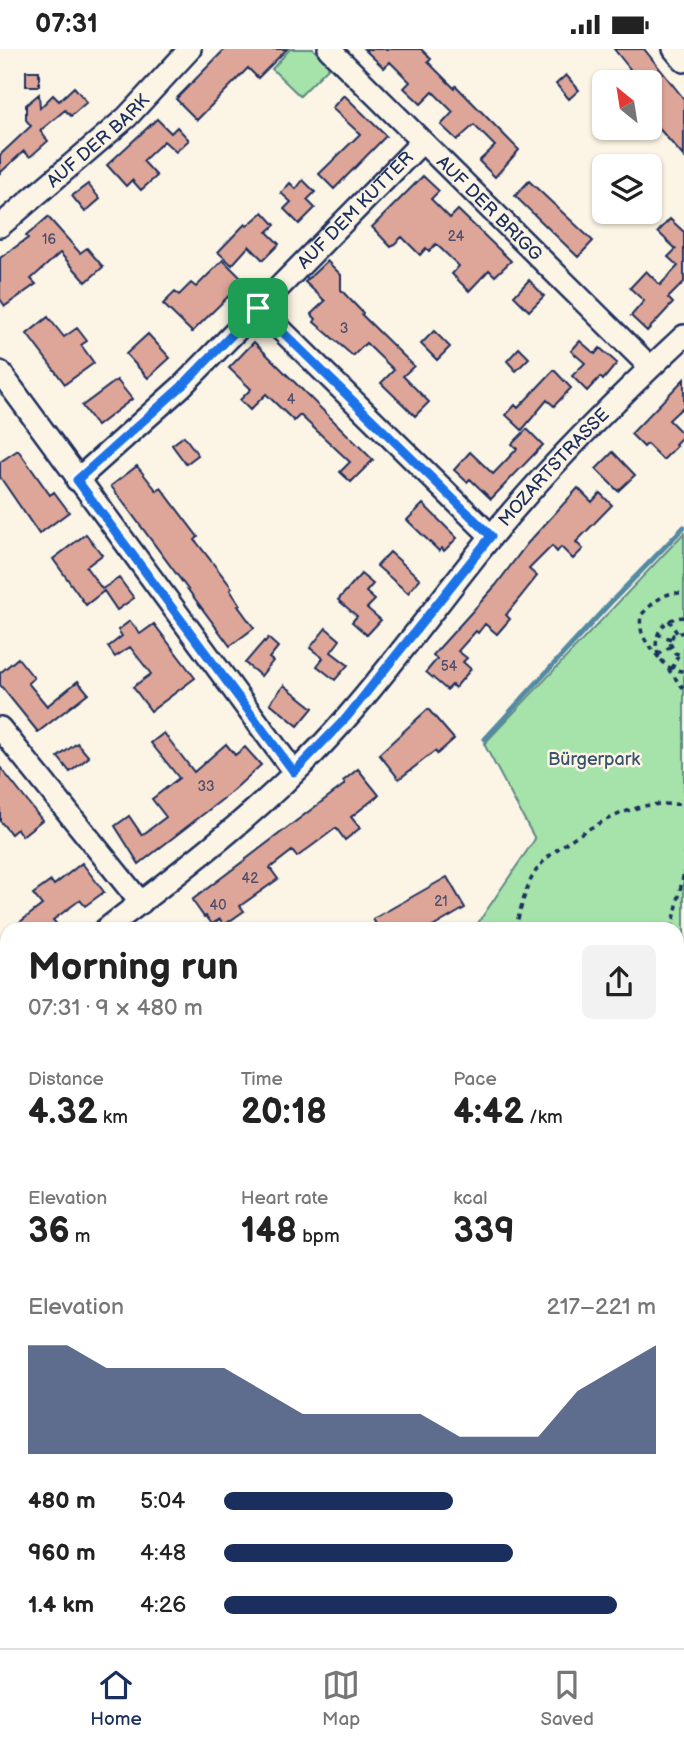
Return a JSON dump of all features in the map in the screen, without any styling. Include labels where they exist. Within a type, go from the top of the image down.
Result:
[{"type":"street","name":"AUF DER BARK","points":[[0,226],[127,117],[190,49]]},
{"type":"street","name":"AUF DER BRIGG","points":[[329,49],[650,367]]},
{"type":"street","points":[[674,49],[684,61]]},
{"type":"street","name":"AUF DEM KUTTER","points":[[77,480],[182,386],[422,142]]},
{"type":"street","points":[[258,308],[491,536]]},
{"type":"street","name":"MOZARTSTRASSE","points":[[115,922],[233,829],[294,772],[347,717],[491,536],[570,448],[684,336]]},
{"type":"street","points":[[0,372],[294,772]]},
{"type":"street","points":[[0,728],[141,902]]},
{"type":"path","points":[[684,594],[678,592],[664,595],[641,615],[639,627],[645,641],[684,689]]},
{"type":"path","points":[[658,657],[657,634],[669,620],[684,617]]},
{"type":"path","points":[[669,620],[677,633]]},
{"type":"path","points":[[658,657],[670,647],[671,639],[677,633],[684,632]]},
{"type":"path","points":[[657,634],[671,639]]},
{"type":"path","points":[[670,647],[678,655],[684,656]]},
{"type":"path","points":[[672,669],[678,655]]},
{"type":"path","points":[[664,665],[684,671]]},
{"type":"path","points":[[517,922],[528,888],[538,868],[555,851],[602,822],[637,809],[649,805],[684,804]]},
{"type":"path","points":[[673,922],[684,872]]},
{"type":"green space","points":[[290,49],[313,49],[330,66],[300,96],[272,69]]},
{"type":"green space","name":"Bürgerpark","points":[[684,533],[684,922],[479,922],[535,839],[484,744]]},
{"type":"building","points":[[225,49],[287,49],[258,78],[248,68],[197,120],[176,99]]},
{"type":"building","points":[[364,49],[421,49],[431,59],[428,62],[454,88],[456,86],[519,150],[495,177],[479,161],[495,146],[474,125],[457,140],[441,125],[453,112],[433,92],[421,104],[404,88],[410,82],[390,62],[384,68]]},
{"type":"building","points":[[614,49],[644,49],[661,70],[629,70]]},
{"type":"building","points":[[26,71],[39,71],[39,86],[26,86]]},
{"type":"building","points":[[662,72],[684,99],[684,157],[662,132]]},
{"type":"building","points":[[566,75],[579,90],[569,99],[556,84]]},
{"type":"building","points":[[74,87],[87,102],[71,116],[65,110],[40,131],[48,141],[30,157],[24,151],[0,173],[0,155],[31,126],[26,120],[26,105],[39,94],[40,108],[53,95],[59,101]]},
{"type":"building","points":[[344,95],[386,136],[334,189],[319,174],[360,134],[332,108]]},
{"type":"building","points":[[157,119],[171,133],[177,127],[189,140],[176,152],[164,141],[143,161],[157,176],[141,190],[132,180],[126,186],[107,165]]},
{"type":"building","points":[[423,176],[439,191],[431,199],[450,218],[458,210],[511,261],[495,276],[489,270],[469,291],[452,274],[459,266],[436,244],[429,251],[426,248],[420,255],[402,237],[391,247],[372,227]]},
{"type":"building","points":[[303,180],[315,192],[307,200],[315,208],[299,224],[284,209],[291,202],[281,193],[290,183],[296,189]]},
{"type":"building","points":[[529,181],[593,241],[578,257],[515,196]]},
{"type":"building","points":[[88,184],[100,199],[85,212],[72,196]]},
{"type":"building","points":[[263,212],[275,225],[267,232],[279,244],[263,260],[249,246],[232,265],[218,252],[245,224],[247,226]]},
{"type":"building","points":[[48,217],[80,253],[87,248],[103,267],[86,282],[60,253],[31,279],[36,284],[5,306],[0,299],[0,258],[28,238],[26,236]]},
{"type":"building","points":[[670,219],[684,232],[684,282],[668,298],[673,303],[647,331],[631,316],[644,301],[630,288],[646,271],[660,285],[678,266],[668,257],[676,249],[658,232]]},
{"type":"building","points":[[223,260],[244,281],[192,332],[163,304],[175,292],[179,295],[191,283],[196,287]]},
{"type":"building","points":[[327,261],[341,275],[341,290],[362,315],[414,366],[403,376],[429,402],[415,416],[381,383],[394,370],[366,343],[353,356],[314,322],[316,319],[311,314],[325,301],[305,282]]},
{"type":"building","points":[[529,280],[544,296],[529,311],[514,296]]},
{"type":"building","points":[[48,317],[64,337],[77,328],[87,341],[81,345],[94,363],[65,384],[27,334]]},
{"type":"building","points":[[434,331],[450,347],[437,360],[421,344]]},
{"type":"building","points":[[148,334],[170,358],[148,378],[126,354]]},
{"type":"building","points":[[580,341],[595,354],[600,348],[617,363],[603,380],[600,377],[587,391],[572,376],[585,363],[571,351]]},
{"type":"building","points":[[254,342],[373,460],[351,482],[340,472],[350,462],[300,415],[294,421],[266,394],[250,410],[240,400],[251,389],[229,368]]},
{"type":"building","points":[[519,348],[529,358],[516,371],[507,361]]},
{"type":"building","points":[[554,370],[571,388],[554,406],[547,400],[522,430],[506,415],[515,405],[518,408]]},
{"type":"building","points":[[684,379],[684,406],[669,420],[684,435],[663,460],[647,444],[644,447],[631,434]]},
{"type":"building","points":[[117,380],[132,399],[97,426],[82,406]]},
{"type":"building","points":[[527,429],[543,445],[491,499],[470,479],[467,482],[454,470],[470,452],[493,474],[517,449],[512,444]]},
{"type":"building","points":[[184,436],[198,455],[186,464],[172,445]]},
{"type":"building","points":[[18,450],[50,495],[54,492],[69,512],[39,534],[0,477],[0,462]]},
{"type":"building","points":[[613,452],[635,475],[618,491],[596,469]]},
{"type":"building","points":[[137,466],[157,491],[161,488],[198,537],[195,540],[232,588],[230,590],[240,605],[238,606],[254,628],[230,646],[111,486]]},
{"type":"building","points":[[578,488],[592,502],[600,493],[612,505],[576,542],[583,549],[573,559],[561,547],[557,552],[552,546],[529,569],[537,576],[506,615],[510,619],[497,634],[485,624],[458,651],[467,658],[463,662],[471,669],[455,688],[452,685],[447,690],[426,672],[437,659],[433,655]]},
{"type":"building","points":[[423,504],[457,538],[444,551],[442,548],[439,551],[407,520]]},
{"type":"building","points":[[86,534],[102,555],[86,567],[102,589],[119,578],[134,598],[117,610],[104,591],[86,605],[53,559]]},
{"type":"building","points":[[390,552],[420,579],[408,593],[377,566]]},
{"type":"building","points":[[361,574],[373,584],[366,592],[375,600],[367,608],[381,620],[367,635],[352,622],[357,616],[338,600]]},
{"type":"building","points":[[130,621],[140,634],[154,624],[195,678],[151,711],[133,687],[151,674],[130,647],[115,657],[108,647],[122,636],[118,630]]},
{"type":"building","points":[[326,628],[340,640],[331,652],[348,665],[335,680],[317,666],[323,658],[310,648]]},
{"type":"building","points":[[268,638],[278,647],[269,658],[273,661],[261,676],[245,663]]},
{"type":"building","points":[[18,658],[34,678],[28,683],[47,706],[78,681],[88,693],[38,732],[0,685],[0,673]]},
{"type":"building","points":[[284,685],[313,708],[298,726],[270,703]]},
{"type":"building","points":[[428,709],[454,739],[437,754],[435,751],[399,779],[379,754]]},
{"type":"building","points":[[164,733],[194,772],[226,744],[235,755],[245,747],[261,765],[228,795],[139,864],[115,826],[129,816],[142,835],[166,817],[152,799],[179,778],[151,743]]},
{"type":"building","points":[[77,743],[89,757],[70,772],[58,757]]},
{"type":"building","points":[[0,767],[42,820],[22,836],[17,829],[11,834],[0,821]]},
{"type":"building","points":[[358,769],[379,795],[351,817],[360,828],[345,840],[336,828],[297,857],[292,851],[270,868],[278,879],[240,906],[244,911],[228,922],[222,922],[220,919],[210,922],[204,917],[192,900],[345,784],[343,781]]},
{"type":"building","points":[[82,863],[104,892],[85,906],[80,900],[53,920],[55,922],[20,922],[42,905],[33,894],[51,881],[54,885]]},
{"type":"building","points":[[447,877],[465,908],[441,922],[375,922],[373,919]]},
{"type":"waterway","points":[[485,739],[684,527]]},
{"type":"route","points":[[258,308],[491,536],[347,717],[294,772],[77,480],[182,386],[258,308]]}]
